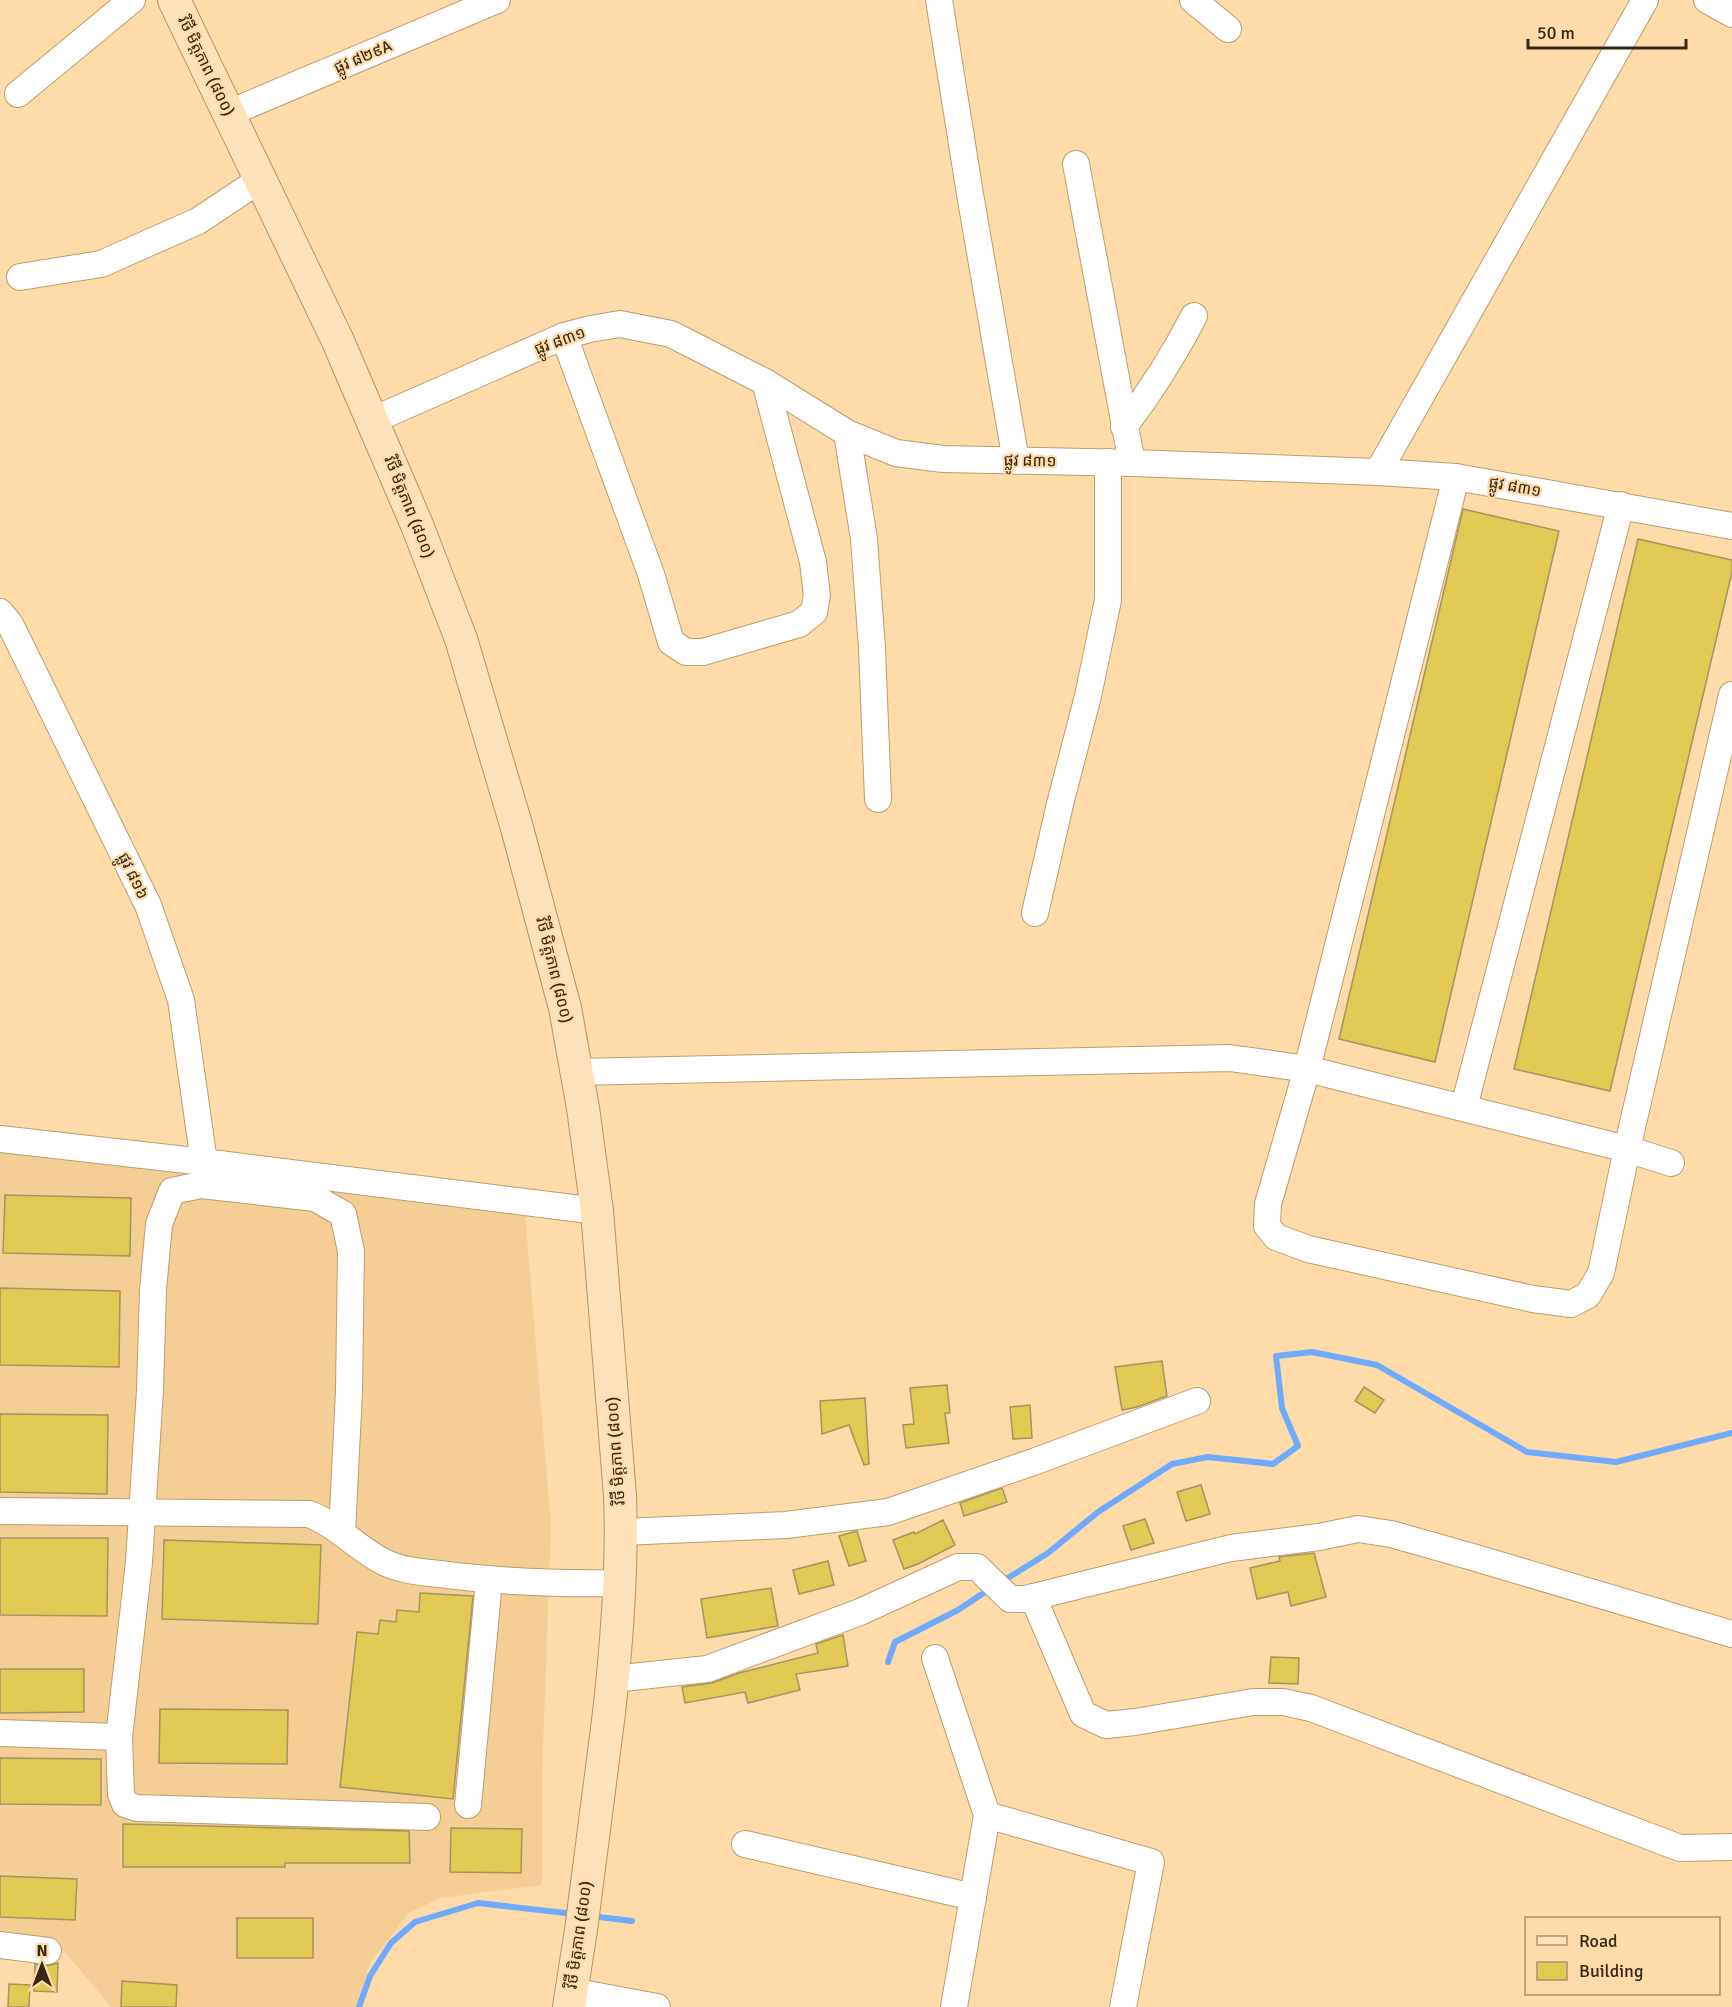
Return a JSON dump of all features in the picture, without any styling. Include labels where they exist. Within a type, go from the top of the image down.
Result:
[{"type":"main road","name":"វិថី មិត្តភាព (៨០០)","points":[[174,0],[337,339],[373,420],[461,639],[542,919],[565,1008],[583,1108],[597,1211],[622,1532],[613,1679],[570,1999]]},
{"type":"street","points":[[18,94],[132,0]]},
{"type":"street","name":"ផ្លូវ ៨២៩A","points":[[228,113],[497,0]]},
{"type":"street","points":[[939,0],[1016,461]]},
{"type":"street","points":[[1193,0],[1228,29]]},
{"type":"street","points":[[1378,472],[1646,0]]},
{"type":"street","points":[[1707,0],[1732,14]]},
{"type":"street","points":[[1035,913],[1088,696],[1108,600],[1124,427],[1076,164]]},
{"type":"street","points":[[20,277],[101,264],[198,221],[261,179]]},
{"type":"street","points":[[1124,427],[1151,391],[1179,346],[1194,316]]},
{"type":"street","name":"ផ្លូវ ៨៣១","points":[[373,420],[564,336],[621,324],[671,334],[765,382],[847,433],[896,453],[943,459],[1378,472],[1456,477],[1732,526]]},
{"type":"street","points":[[564,336],[651,574],[671,642],[686,652],[703,652],[799,624],[814,612],[818,595],[813,562],[765,382]]},
{"type":"street","points":[[847,433],[864,539],[872,648],[878,799]]},
{"type":"street","points":[[1456,477],[1307,1069],[1268,1204],[1268,1226],[1276,1237],[1308,1249],[1533,1299],[1570,1304],[1588,1295],[1601,1273],[1627,1149],[1732,695]]},
{"type":"street","points":[[1464,1107],[1621,505]]},
{"type":"street","name":"ផ្លូវ ៨១៦","points":[[0,612],[10,624],[147,905],[181,1000],[204,1162]]},
{"type":"street","points":[[576,1072],[1230,1058],[1307,1069],[1627,1149],[1671,1163]]},
{"type":"street","points":[[0,1139],[597,1211]]},
{"type":"street","points":[[342,1533],[349,1391],[351,1251],[344,1214],[315,1198],[201,1185],[172,1191],[159,1224],[153,1290],[150,1390],[139,1562],[119,1737],[121,1794],[125,1804],[136,1808],[427,1816]]},
{"type":"street","points":[[622,1532],[786,1525],[888,1512],[1036,1461],[1197,1401]]},
{"type":"street","points":[[0,1511],[309,1514],[322,1519],[364,1551],[387,1564],[403,1569],[489,1581],[556,1584],[620,1583]]},
{"type":"street","points":[[1021,1598],[1231,1548],[1319,1537],[1358,1529],[1469,1556],[1732,1634]]},
{"type":"street","points":[[613,1679],[707,1669],[860,1612],[957,1567],[977,1567],[1021,1598],[1083,1714],[1106,1725],[1253,1702],[1283,1702],[1311,1708],[1680,1848],[1732,1847]]},
{"type":"street","points":[[468,1805],[489,1581]]},
{"type":"street","points":[[934,1658],[987,1815],[954,2007]]},
{"type":"street","points":[[0,1733],[119,1737]]},
{"type":"street","points":[[987,1815],[1151,1862],[1123,2007]]},
{"type":"street","points":[[745,1844],[973,1897]]},
{"type":"street","points":[[0,1945],[48,1951]]},
{"type":"street","points":[[570,1999],[657,2007]]},
{"type":"shaded area","points":[[0,1151],[525,1213],[551,1525],[542,1775],[542,1885],[441,1898],[409,1913],[370,1963],[356,2007],[111,2007],[64,1951],[0,1942]]},
{"type":"building","points":[[1463,509],[1559,531],[1435,1062],[1339,1039]]},
{"type":"building","points":[[1638,539],[1732,560],[1732,572],[1610,1091],[1514,1069]]},
{"type":"building","points":[[5,1195],[131,1198],[130,1256],[3,1253]]},
{"type":"building","points":[[0,1288],[120,1291],[119,1367],[0,1365]]},
{"type":"building","points":[[1162,1361],[1167,1396],[1122,1410],[1115,1367]]},
{"type":"building","points":[[947,1385],[950,1413],[945,1413],[949,1443],[906,1448],[903,1425],[914,1424],[910,1388]]},
{"type":"building","points":[[1364,1387],[1384,1400],[1375,1413],[1355,1401]]},
{"type":"building","points":[[865,1398],[869,1464],[864,1465],[849,1425],[822,1434],[820,1401]]},
{"type":"building","points":[[1030,1405],[1032,1438],[1013,1439],[1010,1407]]},
{"type":"building","points":[[0,1414],[108,1415],[107,1494],[0,1492]]},
{"type":"building","points":[[1201,1485],[1210,1514],[1186,1521],[1177,1492]]},
{"type":"building","points":[[1002,1488],[1007,1502],[964,1516],[960,1503]]},
{"type":"building","points":[[1145,1519],[1154,1543],[1131,1550],[1123,1526]]},
{"type":"building","points":[[943,1520],[955,1545],[904,1569],[893,1540],[914,1532],[915,1534]]},
{"type":"building","points":[[857,1531],[866,1561],[849,1566],[839,1536]]},
{"type":"building","points":[[0,1538],[108,1538],[107,1616],[0,1615]]},
{"type":"building","points":[[164,1540],[321,1545],[318,1624],[162,1619]]},
{"type":"building","points":[[1314,1553],[1326,1597],[1291,1606],[1288,1592],[1257,1599],[1250,1568],[1280,1561],[1279,1557]]},
{"type":"building","points":[[828,1561],[834,1585],[799,1594],[793,1570]]},
{"type":"building","points":[[771,1588],[778,1626],[707,1638],[701,1599]]},
{"type":"building","points":[[420,1593],[473,1596],[453,1799],[340,1787],[357,1632],[378,1634],[380,1620],[396,1622],[397,1610],[419,1612]]},
{"type":"building","points":[[843,1635],[848,1666],[796,1674],[800,1690],[748,1703],[745,1692],[685,1703],[682,1687],[712,1683],[739,1673],[818,1653],[816,1644]]},
{"type":"building","points":[[1271,1657],[1299,1658],[1298,1684],[1269,1683]]},
{"type":"building","points":[[0,1669],[84,1669],[84,1712],[0,1713]]},
{"type":"building","points":[[160,1709],[288,1710],[287,1764],[159,1763]]},
{"type":"building","points":[[0,1758],[101,1759],[101,1805],[0,1804]]},
{"type":"building","points":[[123,1824],[409,1831],[410,1863],[285,1863],[285,1867],[123,1867]]},
{"type":"building","points":[[451,1828],[522,1829],[521,1873],[450,1872]]},
{"type":"building","points":[[0,1876],[77,1879],[75,1920],[0,1917]]},
{"type":"building","points":[[237,1918],[313,1918],[313,1958],[237,1958]]},
{"type":"building","points":[[58,1963],[57,1992],[34,1991],[35,1964],[47,1966]]},
{"type":"building","points":[[122,1981],[177,1985],[176,2007],[121,2007]]},
{"type":"building","points":[[9,1984],[30,1985],[29,2007],[8,2007]]},
{"type":"waterway","points":[[1003,1581],[1048,1553],[1098,1512],[1172,1464],[1208,1457],[1273,1464],[1298,1446],[1282,1408],[1276,1356],[1312,1352],[1377,1365],[1527,1452],[1616,1462],[1732,1433]]},
{"type":"waterway","points":[[888,1662],[895,1642],[958,1610],[991,1588]]},
{"type":"waterway","points":[[359,2007],[370,1976],[391,1943],[415,1922],[478,1903],[575,1914]]},
{"type":"waterway","points":[[591,1916],[632,1921]]}]
